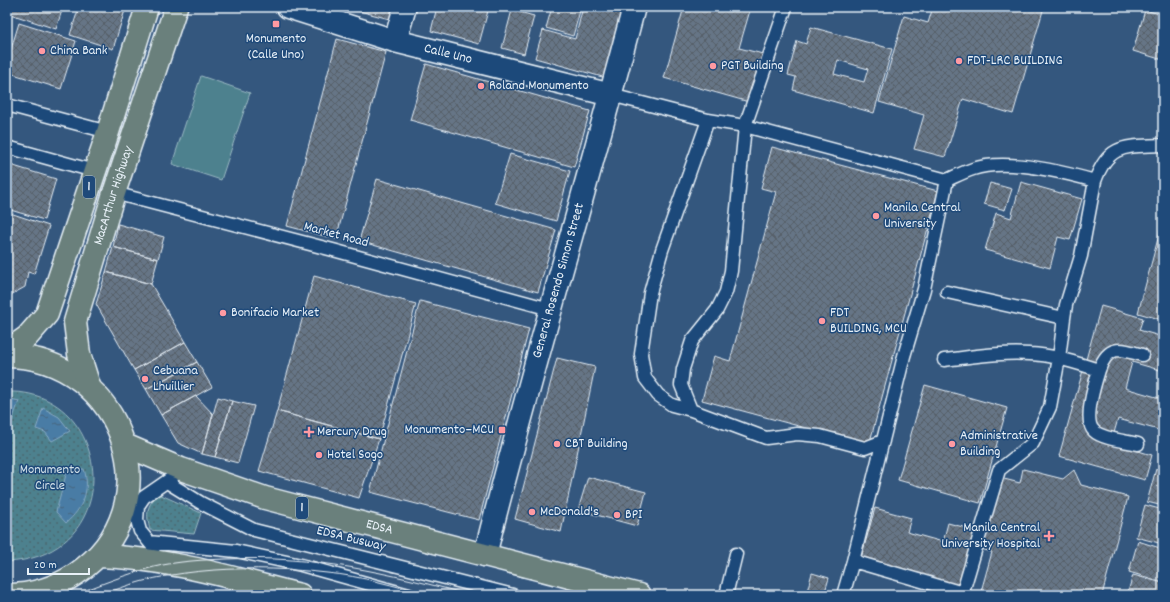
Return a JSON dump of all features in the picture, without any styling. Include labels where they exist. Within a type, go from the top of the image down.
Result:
[{"type":"highway","name":"MacArthur Highway","points":[[7,351],[27,337],[47,314],[108,132],[146,7]]},
{"type":"highway","name":"MacArthur Highway","points":[[89,386],[79,354],[75,322],[114,193],[176,7]]},
{"type":"highway","name":"1","points":[[7,356],[39,359],[74,375],[89,386],[111,413],[125,445],[129,482],[126,503],[110,540],[98,556],[84,569],[51,587],[33,593],[7,595]]},
{"type":"highway","name":"EDSA","points":[[125,445],[174,475],[639,595]]},
{"type":"highway","points":[[98,556],[130,557],[167,562],[300,595]]},
{"type":"street","name":"Calle Uno","points":[[288,7],[395,41],[611,95]]},
{"type":"street","points":[[395,41],[405,7]]},
{"type":"street","name":"General Rosendo Simon Street","points":[[485,555],[550,309],[611,95],[634,7]]},
{"type":"lane","points":[[691,410],[681,378],[692,341],[717,310],[726,292],[731,271],[746,126],[786,7]]},
{"type":"lane","points":[[611,95],[708,120],[746,126],[947,180],[974,168],[998,165],[1063,172],[1095,181]]},
{"type":"lane","points":[[7,105],[108,132]]},
{"type":"lane","points":[[708,120],[662,250],[650,293],[641,354],[645,378],[658,395],[672,405],[691,410],[766,438],[797,434],[820,436],[865,448],[883,441]]},
{"type":"lane","points":[[853,561],[962,594],[999,470],[1032,443],[1050,407],[1059,358],[1066,305],[1081,256],[1095,181],[1101,166],[1110,154],[1128,147],[1163,145]]},
{"type":"lane","points":[[7,147],[94,171]]},
{"type":"lane","points":[[843,595],[853,561],[904,356],[924,289],[947,180]]},
{"type":"lane","name":"Market Road","points":[[114,193],[333,250],[550,309]]},
{"type":"lane","points":[[947,292],[1064,318]]},
{"type":"lane","points":[[1138,444],[1100,435],[1093,430],[1090,424],[1090,407],[1103,358],[1111,352],[1125,350],[1142,355]]},
{"type":"lane","points":[[944,360],[1022,354],[1059,358],[1099,370]]},
{"type":"lane","points":[[167,562],[140,531],[138,506],[144,497],[174,475]]},
{"type":"lane","name":"EDSA Busway","points":[[174,475],[201,503],[254,530],[513,595]]},
{"type":"lane","points":[[149,542],[236,551],[301,566],[409,595]]},
{"type":"lane","points":[[726,595],[736,554]]},
{"type":"green space","points":[[201,76],[250,93],[221,180],[172,164]]},
{"type":"green space","name":"Monumento Circle","points":[[7,392],[42,398],[69,416],[86,442],[93,473],[89,505],[74,532],[47,553],[7,562]]},
{"type":"green space","points":[[159,494],[201,513],[194,534],[150,530],[148,519],[149,506]]},
{"type":"water","points":[[7,398],[19,401],[12,421],[7,419]]},
{"type":"water","points":[[43,408],[59,417],[70,431],[52,441],[45,432],[36,429]]},
{"type":"water","points":[[84,469],[86,477],[86,492],[84,499],[77,512],[66,523],[56,512],[67,471]]},
{"type":"building","points":[[7,7],[63,7],[56,29],[7,13]]},
{"type":"building","points":[[79,7],[126,7],[113,49],[70,35]]},
{"type":"building","points":[[352,7],[401,7],[397,21],[352,9]]},
{"type":"building","points":[[437,7],[489,7],[479,44],[431,31]]},
{"type":"building","points":[[552,7],[581,7],[573,36],[546,28]]},
{"type":"building","points":[[583,7],[624,8],[606,78],[535,58],[543,30],[575,39]]},
{"type":"building","name":"PGT Building","points":[[684,7],[751,7],[739,48],[763,54],[749,102],[664,78]]},
{"type":"building","name":"FDT-LRC BUILDING","points":[[933,7],[1044,7],[1013,114],[963,99],[945,157],[914,149],[924,115],[879,102],[904,16],[928,23]]},
{"type":"building","points":[[512,10],[534,16],[524,54],[502,48]]},
{"type":"building","points":[[1145,10],[1163,15],[1163,60],[1133,51]]},
{"type":"building","name":"China Bank","points":[[19,23],[76,41],[61,89],[7,72],[7,62]]},
{"type":"building","points":[[811,27],[892,49],[874,113],[793,90],[796,77],[788,75],[797,41],[806,44]],"holes":[[[838,60],[868,69],[864,82],[834,74]]]},
{"type":"building","points":[[337,39],[386,52],[336,239],[287,226]]},
{"type":"building","points":[[426,64],[590,111],[574,167],[410,120]]},
{"type":"building","name":"FDT BUILDING, MCU","points":[[772,147],[938,191],[869,445],[702,400],[714,356],[730,361],[776,192],[761,188]]},
{"type":"building","points":[[510,154],[570,171],[556,221],[495,203]]},
{"type":"building","points":[[7,164],[56,179],[44,220],[7,209]]},
{"type":"building","points":[[377,179],[556,230],[538,292],[359,241]]},
{"type":"building","points":[[1021,182],[1082,199],[1070,240],[1058,237],[1050,268],[985,250],[996,213],[1011,218]]},
{"type":"building","points":[[990,183],[1012,189],[1005,210],[984,204]]},
{"type":"building","points":[[7,212],[49,226],[34,274],[28,272],[25,287],[7,297]]},
{"type":"building","points":[[1163,220],[1163,320],[1138,313]]},
{"type":"building","points":[[118,224],[164,237],[158,259],[113,247]]},
{"type":"building","points":[[113,247],[158,259],[151,284],[106,272]]},
{"type":"building","points":[[106,272],[151,284],[185,342],[134,370],[96,304]]},
{"type":"building","points":[[314,276],[416,304],[379,439],[277,411]]},
{"type":"building","points":[[420,301],[529,329],[479,520],[370,492]]},
{"type":"building","points":[[1101,306],[1143,318],[1139,330],[1163,337],[1163,371],[1132,362],[1125,388],[1163,399],[1163,415],[1159,430],[1118,419],[1111,443],[1152,455],[1145,480],[1059,456]]},
{"type":"building","points":[[185,342],[197,362],[146,389],[134,370]]},
{"type":"building","name":"CBT Building","points":[[557,358],[595,367],[561,532],[515,519]]},
{"type":"building","points":[[197,362],[212,387],[161,415],[146,389]]},
{"type":"building","name":"Administrative Building","points":[[925,385],[1007,408],[980,503],[898,480]]},
{"type":"building","points":[[196,396],[213,414],[202,454],[178,443],[161,415]]},
{"type":"building","points":[[218,397],[232,401],[215,457],[202,454]]},
{"type":"building","points":[[232,401],[254,406],[238,463],[215,457]]},
{"type":"building","name":"Hotel Sogo","points":[[277,411],[379,439],[359,498],[259,471]]},
{"type":"building","name":"Manila Central University Hospital","points":[[1023,469],[1063,479],[1074,470],[1081,485],[1128,497],[1102,595],[980,595],[992,552],[977,548],[1000,478],[1020,483]]},
{"type":"building","points":[[1156,469],[1163,471],[1163,506],[1147,502]]},
{"type":"building","points":[[588,477],[646,492],[637,526],[578,510]]},
{"type":"building","points":[[1145,505],[1163,510],[1163,544],[1136,537]]},
{"type":"building","name":"Manila Central University Hospital","points":[[875,508],[911,518],[907,532],[943,542],[948,523],[978,531],[962,586],[861,558]]},
{"type":"building","points":[[1138,541],[1163,549],[1163,582],[1129,572]]},
{"type":"building","points":[[812,573],[829,578],[824,595],[806,595]]},
{"type":"building","points":[[1133,575],[1163,583],[1163,595],[1127,595]]},
{"type":"tram line","points":[[74,595],[124,576],[163,565],[199,560],[258,558],[350,567],[470,595]]},
{"type":"tram line","points":[[103,595],[128,585],[155,578],[213,570],[243,569],[300,570],[340,574],[428,595]]},
{"type":"place","name":"Monumento (Calle Uno)","points":[[276,24]]},
{"type":"place","name":"China Bank","points":[[42,51]]},
{"type":"place","name":"FDT-LRC BUILDING","points":[[959,61]]},
{"type":"place","name":"PGT Building","points":[[713,66]]},
{"type":"place","name":"Roland Monumento","points":[[481,86]]},
{"type":"place","name":"Manila Central University","points":[[876,216]]},
{"type":"place","name":"Bonifacio Market","points":[[223,313]]},
{"type":"place","name":"FDT BUILDING, MCU","points":[[822,321]]},
{"type":"place","name":"Cebuana Lhuillier","points":[[145,379]]},
{"type":"place","name":"Monumento–MCU","points":[[502,430]]},
{"type":"place","name":"Mercury Drug","points":[[309,432]]},
{"type":"place","name":"CBT Building","points":[[557,444]]},
{"type":"place","name":"Administrative Building","points":[[952,444]]},
{"type":"place","name":"Hotel Sogo","points":[[319,455]]},
{"type":"place","name":"McDonald's","points":[[532,512]]},
{"type":"place","name":"BPI","points":[[617,515]]},
{"type":"place","name":"Manila Central University Hospital","points":[[1049,536]]}]
